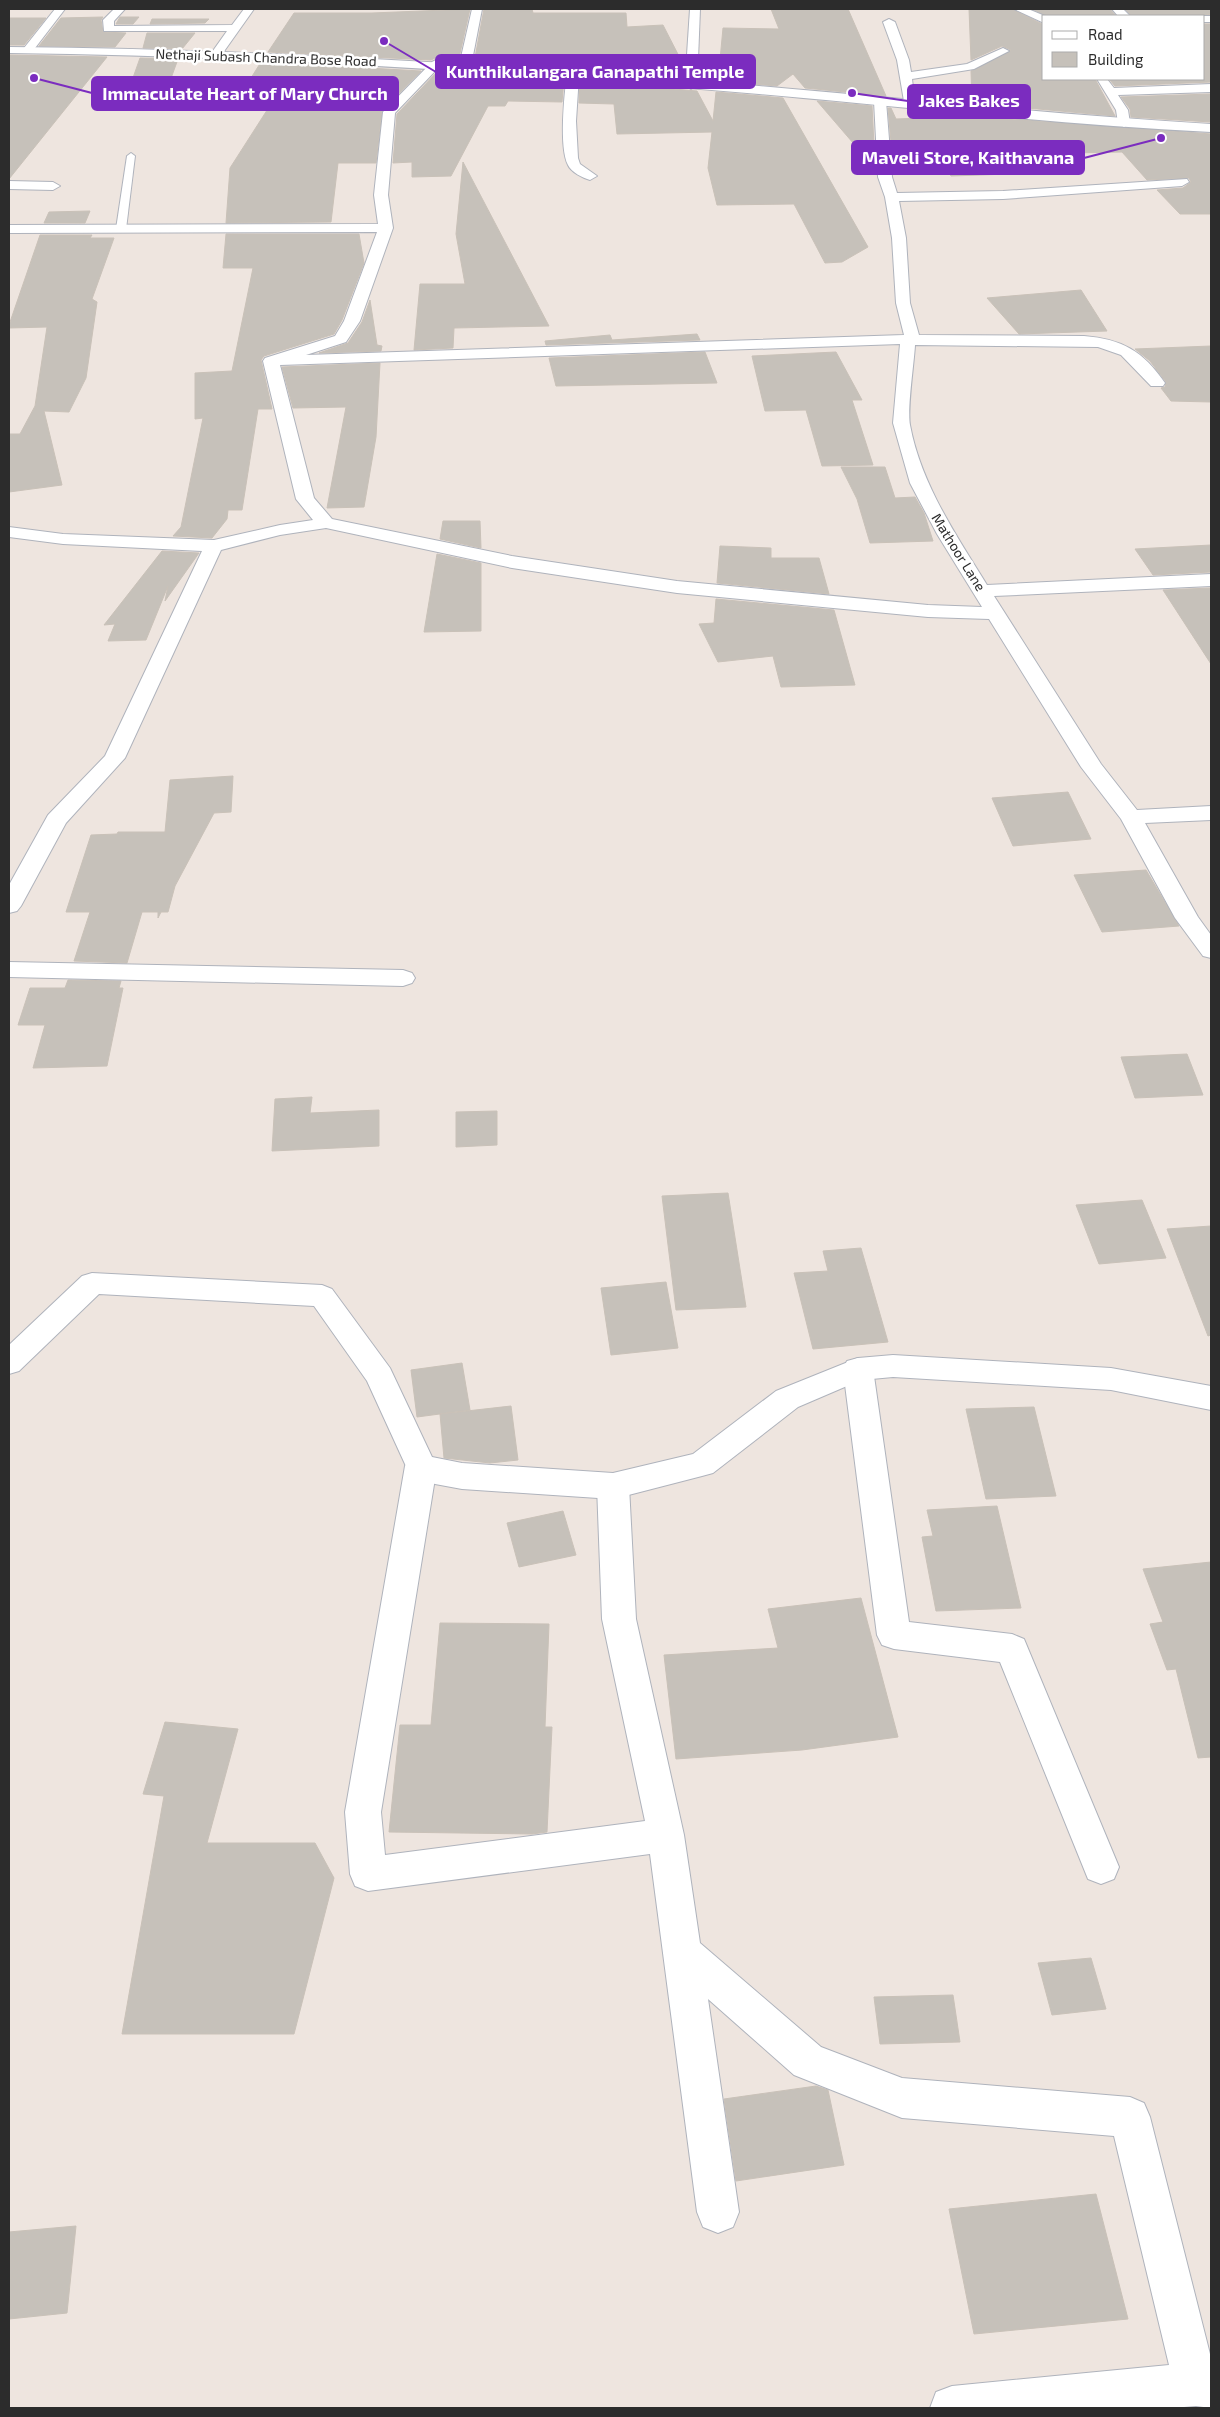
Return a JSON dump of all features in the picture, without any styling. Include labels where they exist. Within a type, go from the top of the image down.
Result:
[{"type":"street","points":[[28,50],[60,9]]},
{"type":"street","points":[[120,9],[109,20],[108,29],[235,28]]},
{"type":"street","points":[[216,55],[249,9]]},
{"type":"street","points":[[465,66],[476,9]]},
{"type":"street","points":[[690,85],[695,9]]},
{"type":"street","points":[[1019,9],[1042,19]]},
{"type":"street","points":[[135,53],[171,15]]},
{"type":"street","points":[[889,22],[906,76],[909,104]]},
{"type":"street","name":"Nethaji Subash Chandra Bose Road","points":[[9,50],[216,55],[436,64],[880,101],[1124,124],[1211,128]]},
{"type":"street","points":[[906,76],[970,67],[1003,51]]},
{"type":"street","points":[[271,362],[341,339],[352,321],[386,228],[381,195],[389,112],[436,64]]},
{"type":"street","points":[[574,75],[570,93],[571,154],[574,165],[590,176]]},
{"type":"street","points":[[1103,80],[1122,110],[1124,124]]},
{"type":"street","points":[[1112,92],[1211,88]]},
{"type":"street","name":"Mathoor Lane","points":[[880,101],[884,176],[892,197],[899,238],[904,303],[911,340],[901,423],[919,483],[946,534],[1092,767],[1132,817],[1187,918],[1211,951]]},
{"type":"street","points":[[892,197],[1011,194],[1182,182]]},
{"type":"street","points":[[9,184],[53,186]]},
{"type":"street","points":[[9,229],[386,228]]},
{"type":"street","points":[[271,362],[911,340],[1084,341],[1112,343],[1138,361],[1157,383]]},
{"type":"street","points":[[271,362],[305,498],[326,523]]},
{"type":"street","points":[[9,532],[63,539],[214,546],[280,530],[326,523],[512,562],[677,587],[928,611],[997,613]]},
{"type":"street","points":[[9,906],[56,820],[114,758],[214,546]]},
{"type":"street","points":[[983,591],[1211,580]]},
{"type":"street","points":[[1132,817],[1211,813]]},
{"type":"street","points":[[9,969],[403,978]]},
{"type":"street","points":[[9,1363],[92,1283],[322,1296],[379,1376],[421,1466],[363,1812],[368,1874],[666,1835]]},
{"type":"street","points":[[421,1466],[435,1472],[462,1476],[613,1486],[702,1464],[787,1399],[858,1369],[893,1366],[1111,1379],[1211,1398]]},
{"type":"street","points":[[858,1369],[894,1636],[1012,1649],[1101,1867]]},
{"type":"street","points":[[613,1486],[619,1619],[666,1835],[718,2212]]},
{"type":"street","points":[[682,1952],[808,2061],[902,2098],[1130,2117],[1204,2385],[952,2408]]},
{"type":"lane","points":[[121,229],[131,156]]},
{"type":"building","points":[[470,9],[458,62],[435,58],[431,60],[268,52],[294,13],[372,13]]},
{"type":"building","points":[[484,9],[532,9],[533,13],[626,13],[627,27],[663,25],[684,66],[684,78],[474,63]]},
{"type":"building","points":[[771,9],[848,9],[886,96],[805,88],[793,74],[777,86],[718,81],[723,28],[779,29]]},
{"type":"building","points":[[969,9],[1012,9],[1042,24],[1042,80],[1096,80],[1115,116],[972,103],[971,71],[1011,50],[1002,46],[971,60]]},
{"type":"building","points":[[1032,9],[1110,9],[1115,15],[1045,15]]},
{"type":"building","points":[[1125,9],[1211,9],[1211,14],[1205,15],[1131,15]]},
{"type":"building","points":[[103,17],[101,20],[103,32],[126,33],[115,47],[39,46],[61,18]]},
{"type":"building","points":[[120,17],[139,17],[133,24],[116,24]]},
{"type":"building","points":[[9,18],[46,18],[24,45],[9,45]]},
{"type":"building","points":[[152,19],[209,19],[205,23],[150,24]]},
{"type":"building","points":[[1205,24],[1211,24],[1211,82],[1115,86],[1110,80],[1205,80]]},
{"type":"building","points":[[147,33],[195,33],[182,49],[143,48]]},
{"type":"building","points":[[9,55],[107,57],[9,179]]},
{"type":"building","points":[[140,58],[178,59],[166,92],[128,92]]},
{"type":"building","points":[[261,62],[421,71],[382,111],[376,163],[338,163],[331,222],[226,223],[230,168],[287,79],[251,78]]},
{"type":"building","points":[[437,72],[564,80],[562,102],[508,101],[505,106],[488,106],[451,176],[412,177],[412,162],[393,163],[397,114]]},
{"type":"building","points":[[580,81],[697,91],[713,121],[716,92],[783,98],[868,247],[842,262],[825,263],[794,204],[717,205],[708,168],[712,132],[617,134],[614,104],[579,103]]},
{"type":"building","points":[[1211,94],[1211,122],[1131,117],[1130,109],[1121,97]]},
{"type":"building","points":[[817,101],[872,106],[875,165],[872,165]]},
{"type":"building","points":[[888,108],[891,108],[896,119],[973,116],[1211,134],[1211,214],[1180,214],[1157,190],[1183,188],[1191,182],[1189,178],[1147,180],[1122,152],[1022,154],[1037,173],[951,176],[943,164],[893,165]]},
{"type":"building","points":[[463,162],[549,326],[454,328],[453,348],[414,350],[420,284],[465,284],[456,234]]},
{"type":"building","points":[[90,211],[85,223],[44,223],[49,212]]},
{"type":"building","points":[[226,234],[359,234],[364,263],[342,320],[334,334],[264,356],[261,360],[272,409],[258,409],[242,510],[228,510],[227,519],[212,538],[173,536],[181,527],[203,418],[195,419],[195,373],[232,371],[253,268],[223,268]]},
{"type":"building","points":[[40,235],[92,235],[90,238],[114,238],[92,299],[97,302],[86,378],[69,412],[44,411],[62,485],[9,492],[9,434],[20,434],[35,406],[47,327],[9,328],[9,325]]},
{"type":"building","points":[[1081,290],[1107,331],[1019,334],[987,298]]},
{"type":"building","points":[[370,300],[377,345],[382,346],[381,351],[319,353],[348,343],[362,322]]},
{"type":"building","points":[[697,334],[700,340],[546,345],[545,341],[610,335],[612,340]]},
{"type":"building","points":[[1211,346],[1211,402],[1171,401],[1161,388],[1165,387],[1166,382],[1150,361],[1135,349]]},
{"type":"building","points":[[705,352],[717,383],[556,386],[549,358]]},
{"type":"building","points":[[836,352],[862,400],[852,400],[873,465],[822,466],[806,410],[765,411],[752,356]]},
{"type":"building","points":[[380,363],[376,437],[364,507],[327,508],[346,407],[293,408],[282,367]]},
{"type":"building","points":[[841,467],[885,467],[895,498],[915,497],[924,513],[933,541],[870,543],[857,499]]},
{"type":"building","points":[[443,521],[480,521],[481,548],[440,539]]},
{"type":"building","points":[[1211,545],[1211,572],[1153,575],[1135,549]]},
{"type":"building","points":[[720,546],[771,548],[771,558],[819,558],[829,594],[717,583]]},
{"type":"building","points":[[162,551],[199,553],[165,601],[168,586],[146,640],[108,641],[115,624],[104,625]]},
{"type":"building","points":[[437,554],[481,563],[481,631],[424,632]]},
{"type":"building","points":[[1211,588],[1211,664],[1163,590]]},
{"type":"building","points":[[716,599],[834,610],[855,685],[781,687],[773,656],[718,662],[699,624],[714,623]]},
{"type":"building","points":[[233,776],[231,812],[214,813],[175,886],[168,912],[161,912],[158,918],[158,912],[142,912],[127,963],[74,961],[90,912],[66,912],[91,835],[117,834],[118,832],[165,832],[170,780]]},
{"type":"building","points":[[1068,792],[1091,839],[1013,846],[992,798]]},
{"type":"building","points":[[1146,870],[1179,926],[1102,932],[1074,875]]},
{"type":"building","points":[[68,980],[121,981],[119,988],[123,988],[107,1066],[33,1068],[45,1025],[18,1025],[30,988],[65,988]]},
{"type":"building","points":[[1187,1054],[1203,1095],[1135,1098],[1121,1057]]},
{"type":"building","points":[[312,1097],[310,1113],[379,1110],[379,1146],[272,1151],[275,1099]]},
{"type":"building","points":[[497,1111],[497,1145],[456,1147],[456,1112]]},
{"type":"building","points":[[728,1193],[746,1307],[676,1310],[662,1196]]},
{"type":"building","points":[[1142,1200],[1166,1258],[1099,1264],[1076,1205]]},
{"type":"building","points":[[1211,1226],[1211,1335],[1208,1336],[1167,1229]]},
{"type":"building","points":[[861,1248],[888,1342],[813,1349],[794,1273],[828,1271],[823,1251]]},
{"type":"building","points":[[666,1282],[678,1348],[611,1355],[601,1288]]},
{"type":"building","points":[[462,1363],[470,1410],[417,1417],[411,1370]]},
{"type":"building","points":[[511,1406],[518,1460],[490,1463],[444,1458],[440,1414]]},
{"type":"building","points":[[1034,1407],[1056,1496],[986,1499],[966,1409]]},
{"type":"building","points":[[997,1506],[1021,1608],[936,1611],[922,1537],[933,1536],[927,1510]]},
{"type":"building","points":[[563,1511],[576,1555],[519,1567],[507,1523]]},
{"type":"building","points":[[1211,1562],[1211,1757],[1198,1758],[1176,1669],[1167,1670],[1150,1624],[1163,1622],[1143,1569]]},
{"type":"building","points":[[861,1598],[898,1737],[802,1750],[676,1759],[664,1655],[778,1648],[768,1609]]},
{"type":"building","points":[[440,1623],[549,1624],[545,1727],[552,1727],[547,1832],[532,1834],[389,1832],[400,1725],[431,1725]]},
{"type":"building","points":[[165,1722],[238,1729],[207,1843],[315,1843],[334,1878],[294,2034],[122,2034],[164,1796],[143,1794]]},
{"type":"building","points":[[1091,1958],[1106,2009],[1052,2015],[1038,1963]]},
{"type":"building","points":[[953,1995],[960,2042],[880,2044],[874,1997]]},
{"type":"building","points":[[816,2086],[828,2090],[844,2165],[736,2181],[724,2099]]},
{"type":"building","points":[[1096,2194],[1128,2319],[974,2334],[949,2209]]},
{"type":"building","points":[[76,2226],[67,2313],[9,2319],[9,2232]]},
{"type":"place","name":"Kunthikulangara Ganapathi Temple","points":[[384,41]]},
{"type":"place","name":"Immaculate Heart of Mary Church","points":[[34,78]]},
{"type":"place","name":"Jakes Bakes","points":[[852,93]]},
{"type":"place","name":"Maveli Store, Kaithavana","points":[[1161,138]]}]
